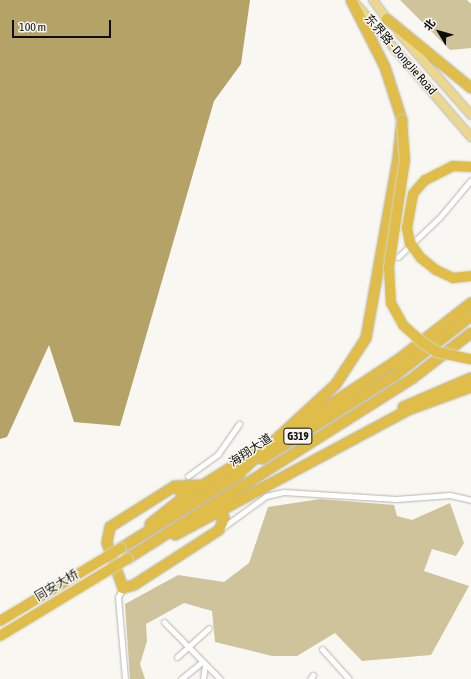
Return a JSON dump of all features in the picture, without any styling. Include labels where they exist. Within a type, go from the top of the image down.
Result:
[{"type":"highway","points":[[352,0],[385,67],[402,120],[405,160],[388,267],[391,303],[403,325],[422,342],[437,352],[471,359]]},
{"type":"highway","points":[[387,19],[471,88]]},
{"type":"highway","points":[[235,477],[336,384],[366,338],[398,158],[402,120]]},
{"type":"highway","points":[[471,167],[453,166],[426,180],[413,194],[407,228],[417,253],[436,270],[453,278],[471,276]]},
{"type":"highway","points":[[314,427],[471,303]]},
{"type":"highway","name":"海翔大道","points":[[121,548],[394,376],[471,316]]},
{"type":"highway","name":"海翔大道","points":[[127,559],[413,378],[471,332]]},
{"type":"highway","points":[[121,548],[185,496],[274,441],[400,359]]},
{"type":"highway","points":[[127,559],[222,512],[426,394],[471,378]]},
{"type":"highway","points":[[320,456],[408,410],[471,387]]},
{"type":"highway","points":[[204,484],[175,486],[110,527],[106,543],[123,588],[134,585],[219,530],[224,518],[222,512]]},
{"type":"highway","points":[[175,486],[185,496]]},
{"type":"highway","name":"同安大桥","points":[[0,621],[121,548]]},
{"type":"highway","name":"同安大桥","points":[[0,636],[127,559]]},
{"type":"main road","name":"东界路 - DongJie Road","points":[[352,0],[471,137]]},
{"type":"main road","name":"东界路 - DongJie Road","points":[[373,0],[387,19],[471,115]]},
{"type":"street","points":[[398,257],[440,217],[471,180]]},
{"type":"street","points":[[188,476],[218,454],[239,424]]},
{"type":"street","points":[[219,530],[266,496],[284,492],[373,494],[396,499],[450,495],[471,500]]},
{"type":"street","points":[[123,588],[118,597],[125,679]]},
{"type":"street","points":[[164,622],[220,679]]},
{"type":"street","points":[[177,657],[210,628]]},
{"type":"street","points":[[322,649],[349,679]]},
{"type":"street","points":[[204,663],[204,678],[214,673]]},
{"type":"street","points":[[181,679],[204,663]]},
{"type":"street","points":[[340,679],[345,674]]},
{"type":"shaded area","points":[[0,0],[250,0],[241,64],[214,101],[120,426],[74,422],[49,345],[7,437],[0,439]]},
{"type":"shaded area","points":[[400,0],[467,0],[471,4],[471,48],[450,50]]},
{"type":"shaded area","points":[[320,499],[394,505],[397,516],[412,520],[450,503],[464,543],[456,556],[432,549],[424,571],[469,586],[431,655],[362,661],[335,633],[297,656],[272,656],[215,642],[212,611],[184,603],[146,624],[147,641],[140,664],[145,679],[130,679],[125,604],[178,575],[224,582],[249,563],[268,507]]}]
